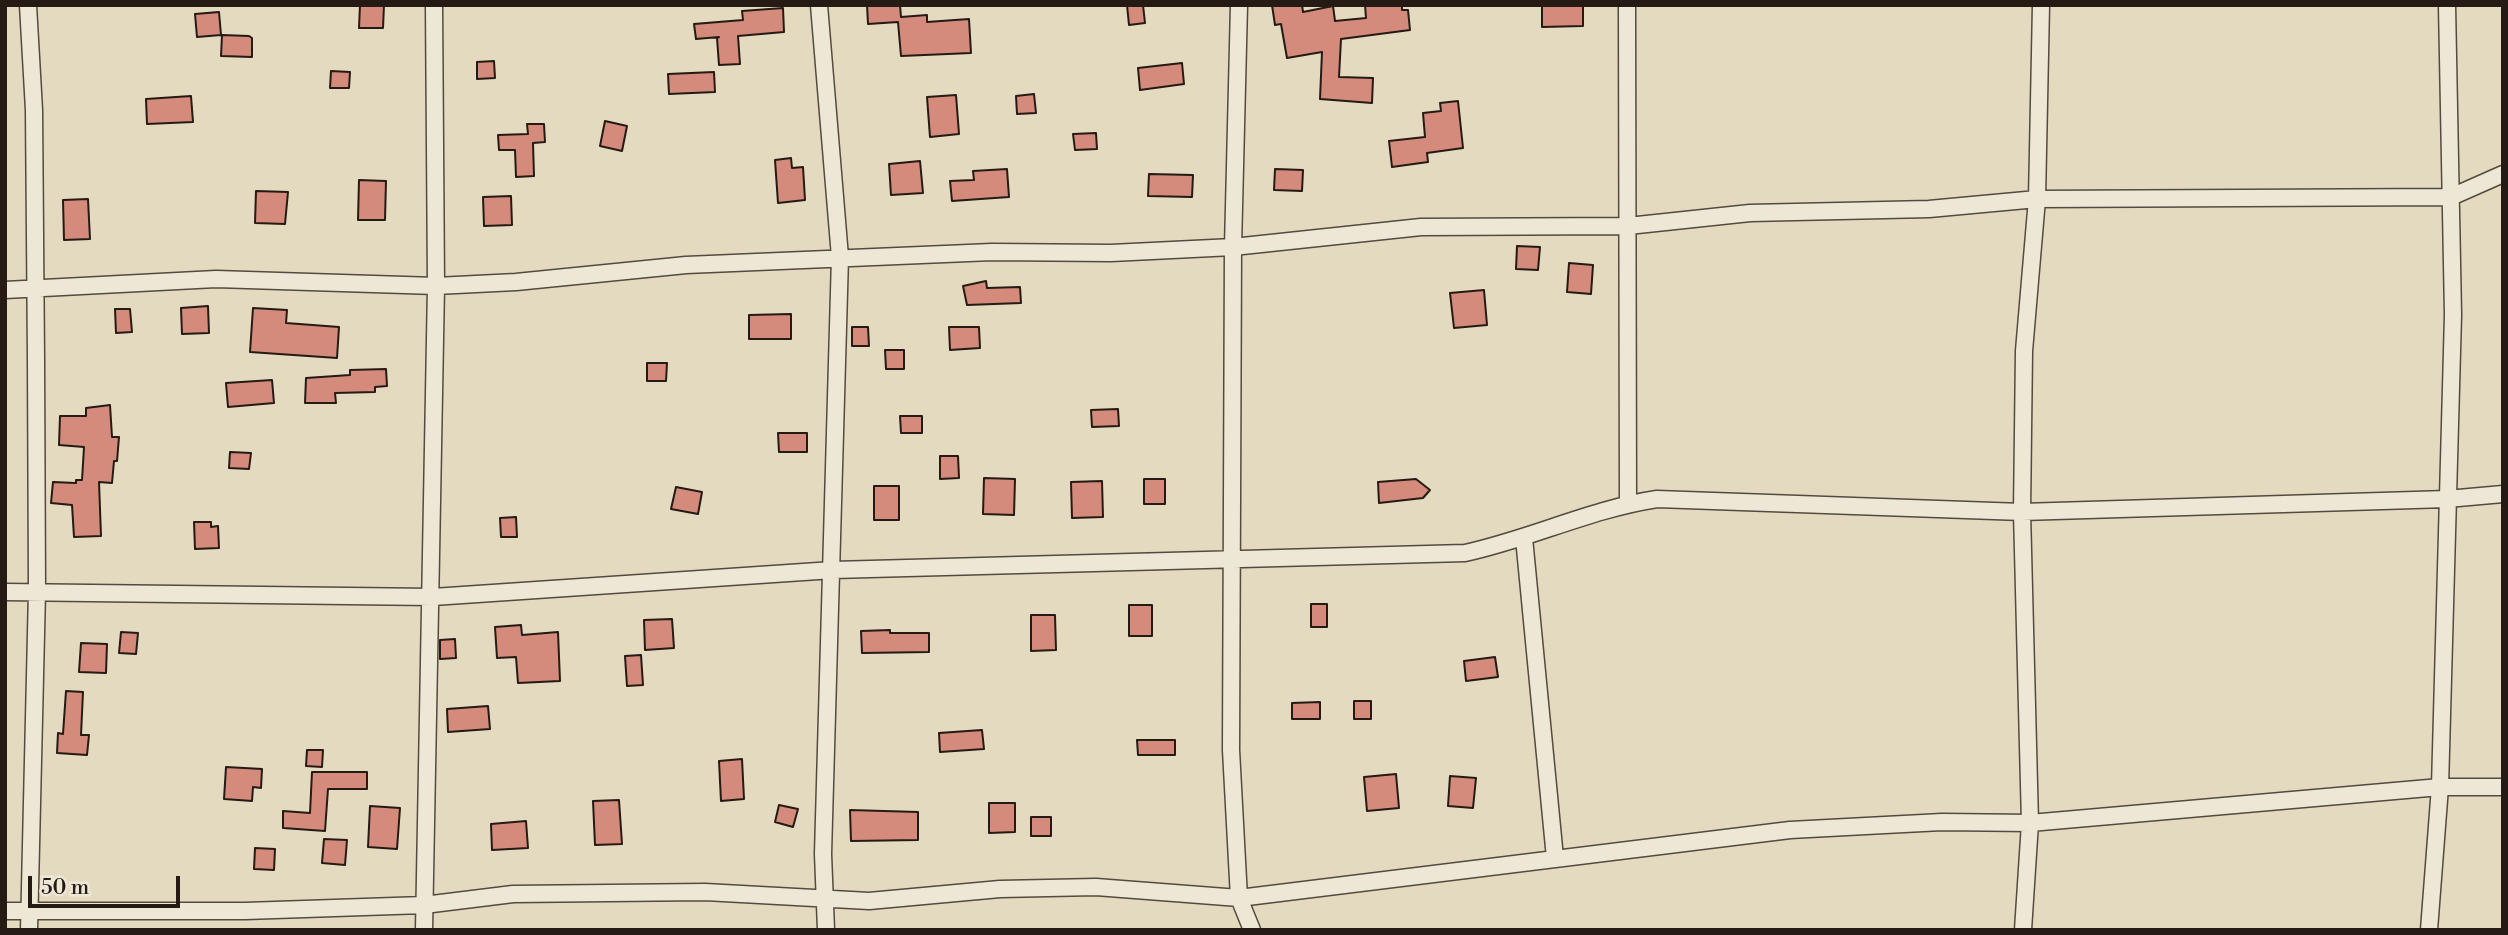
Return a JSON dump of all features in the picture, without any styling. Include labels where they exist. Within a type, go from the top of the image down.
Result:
[{"type":"street","points":[[28,5],[34,110],[37,591],[29,930]]},
{"type":"street","points":[[424,930],[433,597],[435,5]]},
{"type":"street","points":[[819,5],[840,257],[823,854],[826,930]]},
{"type":"street","points":[[1239,5],[1234,247],[1231,750],[1239,898],[1252,930]]},
{"type":"street","points":[[1627,5],[1628,504]]},
{"type":"street","points":[[2023,930],[2030,822],[2022,512],[2024,351],[2037,199],[2041,5]]},
{"type":"street","points":[[2429,930],[2440,787],[2453,316],[2446,5]]},
{"type":"street","points":[[5,290],[215,279],[436,286],[516,282],[686,265],[992,252],[1111,253],[1234,247],[1421,227],[1629,226],[1750,213],[1929,209],[2037,199],[2451,197],[2503,174]]},
{"type":"street","points":[[5,592],[433,597],[833,570],[1465,554],[1628,504],[1657,499],[2022,512],[2447,499],[2503,494]]},
{"type":"street","points":[[1524,538],[1555,859]]},
{"type":"street","points":[[5,911],[245,911],[424,905],[527,894],[705,892],[869,901],[1000,889],[1096,887],[1239,898],[1790,830],[1942,822],[2030,822],[2440,787],[2503,787]]},
{"type":"building","points":[[360,5],[384,5],[383,28],[359,28]]},
{"type":"building","points":[[867,5],[900,5],[901,17],[927,15],[927,22],[969,19],[971,53],[901,56],[898,22],[868,24]]},
{"type":"building","points":[[1127,5],[1143,5],[1145,23],[1129,25]]},
{"type":"building","points":[[1272,5],[1302,5],[1303,12],[1333,6],[1335,21],[1366,18],[1365,5],[1402,5],[1402,10],[1408,10],[1410,30],[1341,39],[1339,77],[1373,78],[1372,103],[1320,99],[1322,52],[1287,58],[1281,24],[1275,25]]},
{"type":"building","points":[[1542,5],[1583,5],[1583,26],[1542,27]]},
{"type":"building","points":[[783,8],[784,32],[738,36],[740,64],[719,65],[719,37],[696,39],[694,24],[743,20],[742,11]]},
{"type":"building","points":[[219,12],[221,35],[197,37],[195,14]]},
{"type":"building","points":[[222,35],[252,38],[252,57],[221,56]]},
{"type":"building","points":[[494,61],[495,78],[477,79],[477,62]]},
{"type":"building","points":[[1182,63],[1184,84],[1140,90],[1138,68]]},
{"type":"building","points":[[331,71],[350,72],[349,88],[330,88]]},
{"type":"building","points":[[714,72],[715,92],[669,94],[668,74]]},
{"type":"building","points":[[1034,94],[1036,113],[1017,114],[1016,96]]},
{"type":"building","points":[[956,95],[959,134],[930,137],[927,97]]},
{"type":"building","points":[[191,96],[193,122],[147,124],[146,99]]},
{"type":"building","points":[[1458,101],[1463,148],[1427,153],[1428,162],[1392,167],[1389,141],[1425,137],[1423,113],[1441,111],[1440,103]]},
{"type":"building","points":[[605,121],[627,126],[622,151],[600,146]]},
{"type":"building","points":[[527,124],[544,124],[545,142],[533,143],[534,176],[516,177],[515,150],[499,150],[498,135],[528,134]]},
{"type":"building","points":[[1096,133],[1097,149],[1075,150],[1073,134]]},
{"type":"building","points":[[791,158],[792,168],[803,167],[805,200],[778,203],[775,160]]},
{"type":"building","points":[[920,161],[923,193],[891,195],[889,164]]},
{"type":"building","points":[[1007,169],[1009,197],[952,201],[950,181],[974,180],[973,171]]},
{"type":"building","points":[[1275,169],[1303,170],[1302,191],[1274,190]]},
{"type":"building","points":[[1149,174],[1193,175],[1192,197],[1148,196]]},
{"type":"building","points":[[359,180],[386,181],[385,220],[358,220]]},
{"type":"building","points":[[256,191],[288,192],[285,224],[255,223]]},
{"type":"building","points":[[511,196],[512,225],[484,226],[483,197]]},
{"type":"building","points":[[88,199],[90,239],[64,240],[63,200]]},
{"type":"building","points":[[1517,246],[1540,247],[1538,270],[1516,269]]},
{"type":"building","points":[[1569,263],[1593,265],[1591,294],[1567,292]]},
{"type":"building","points":[[986,281],[987,288],[1020,287],[1021,303],[967,305],[963,286]]},
{"type":"building","points":[[1484,290],[1487,325],[1454,328],[1450,293]]},
{"type":"building","points":[[208,306],[209,333],[182,334],[181,308]]},
{"type":"building","points":[[253,308],[287,310],[286,323],[339,327],[337,358],[250,352]]},
{"type":"building","points":[[115,309],[130,309],[132,332],[116,333]]},
{"type":"building","points":[[791,314],[791,339],[749,339],[749,315]]},
{"type":"building","points":[[852,327],[868,327],[869,346],[852,346]]},
{"type":"building","points":[[949,327],[979,327],[980,348],[950,350]]},
{"type":"building","points":[[885,350],[904,350],[904,369],[886,369]]},
{"type":"building","points":[[647,363],[667,363],[666,381],[647,381]]},
{"type":"building","points":[[386,369],[387,386],[375,387],[375,392],[335,393],[336,403],[305,403],[306,378],[350,375],[350,370]]},
{"type":"building","points":[[272,380],[274,403],[228,407],[226,383]]},
{"type":"building","points":[[110,405],[112,437],[119,437],[112,483],[99,482],[101,536],[74,537],[72,505],[51,503],[53,482],[76,483],[76,480],[82,480],[84,447],[59,445],[60,416],[86,416],[86,408]]},
{"type":"building","points":[[1118,409],[1119,426],[1092,427],[1091,410]]},
{"type":"building","points":[[900,416],[922,416],[922,433],[901,433]]},
{"type":"building","points":[[778,433],[807,433],[807,452],[779,452]]},
{"type":"building","points":[[230,452],[251,453],[249,469],[229,468]]},
{"type":"building","points":[[940,456],[958,456],[959,478],[940,479]]},
{"type":"building","points":[[984,478],[1015,479],[1014,515],[983,514]]},
{"type":"building","points":[[1144,479],[1165,479],[1165,504],[1144,504]]},
{"type":"building","points":[[1416,479],[1430,490],[1423,498],[1379,503],[1378,482]]},
{"type":"building","points":[[1102,481],[1103,517],[1072,518],[1071,482]]},
{"type":"building","points":[[874,486],[899,486],[899,520],[874,520]]},
{"type":"building","points":[[676,487],[702,492],[698,514],[671,509]]},
{"type":"building","points":[[516,517],[517,537],[501,537],[500,518]]},
{"type":"building","points":[[194,522],[211,522],[211,527],[218,526],[219,548],[195,549]]},
{"type":"building","points":[[1311,604],[1327,604],[1327,627],[1311,627]]},
{"type":"building","points":[[1129,605],[1152,605],[1152,636],[1129,636]]},
{"type":"building","points":[[1031,615],[1055,615],[1056,650],[1031,651]]},
{"type":"building","points":[[672,619],[674,648],[645,650],[644,620]]},
{"type":"building","points":[[521,625],[522,635],[558,632],[560,681],[518,683],[516,657],[497,658],[495,627]]},
{"type":"building","points":[[890,630],[890,633],[929,633],[929,652],[862,653],[861,631]]},
{"type":"building","points":[[121,632],[138,633],[136,654],[119,653]]},
{"type":"building","points":[[455,639],[456,658],[440,659],[440,640]]},
{"type":"building","points":[[81,643],[107,644],[106,673],[79,672]]},
{"type":"building","points":[[641,655],[643,685],[627,686],[625,656]]},
{"type":"building","points":[[1495,657],[1498,677],[1466,681],[1464,661]]},
{"type":"building","points":[[66,691],[83,692],[81,735],[89,735],[87,755],[57,753],[58,733],[63,734]]},
{"type":"building","points":[[1354,701],[1371,701],[1371,719],[1354,719]]},
{"type":"building","points":[[1320,702],[1320,719],[1292,719],[1292,703]]},
{"type":"building","points":[[488,706],[490,729],[448,732],[447,709]]},
{"type":"building","points":[[982,730],[984,749],[940,752],[939,733]]},
{"type":"building","points":[[1137,740],[1175,740],[1175,755],[1138,755]]},
{"type":"building","points":[[307,750],[323,750],[322,767],[306,766]]},
{"type":"building","points":[[742,759],[744,799],[721,801],[719,761]]},
{"type":"building","points":[[226,767],[262,769],[261,788],[253,787],[252,801],[224,799]]},
{"type":"building","points":[[312,772],[367,772],[367,789],[328,789],[325,831],[283,828],[283,811],[310,813]]},
{"type":"building","points":[[1396,774],[1399,808],[1367,811],[1364,777]]},
{"type":"building","points":[[1450,776],[1476,778],[1473,808],[1448,806]]},
{"type":"building","points":[[619,800],[622,844],[595,845],[593,801]]},
{"type":"building","points":[[989,803],[1015,803],[1015,832],[989,833]]},
{"type":"building","points":[[779,805],[798,809],[793,827],[775,822]]},
{"type":"building","points":[[370,806],[400,808],[397,849],[368,847]]},
{"type":"building","points":[[850,810],[918,812],[918,840],[851,841]]},
{"type":"building","points":[[1031,817],[1051,817],[1051,836],[1031,836]]},
{"type":"building","points":[[526,821],[528,848],[492,850],[491,824]]},
{"type":"building","points":[[324,839],[347,840],[345,865],[322,863]]},
{"type":"building","points":[[255,848],[275,849],[274,870],[254,869]]}]
